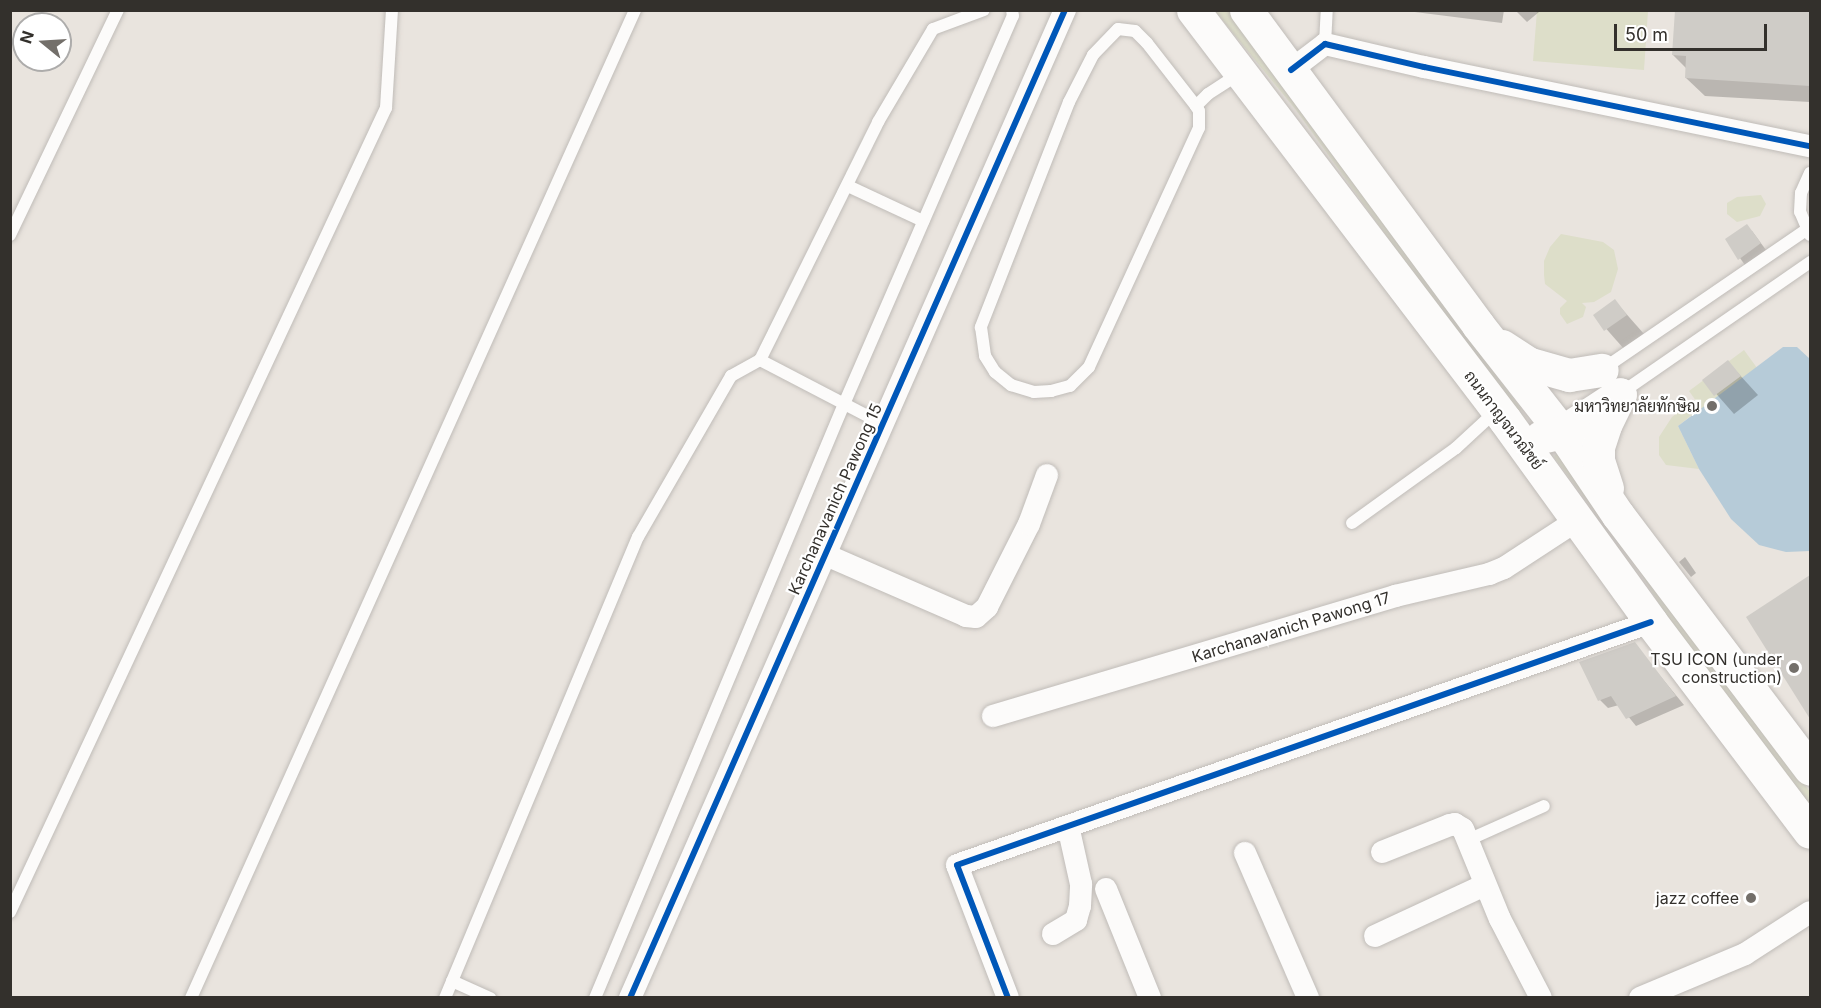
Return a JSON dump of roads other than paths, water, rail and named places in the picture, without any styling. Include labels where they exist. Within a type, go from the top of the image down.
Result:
[{"type":"main road","name":"ถนนกาญจนวณิชย์","points":[[1193,10],[1501,415],[1579,519],[1651,622],[1810,832]]},
{"type":"main road","points":[[1246,10],[1478,326],[1548,427],[1810,770]]},
{"type":"main road","points":[[1478,326],[1513,354],[1530,364],[1569,375],[1611,382]]},
{"type":"main road","points":[[1501,415],[1520,432],[1548,427],[1611,382]]},
{"type":"main road","points":[[1611,382],[1598,460],[1617,515]]},
{"type":"main road","points":[[1542,472],[1535,452],[1548,427]]},
{"type":"street","name":"Karchanavanich Pawong 15","points":[[630,998],[1065,10]]},
{"type":"street","points":[[1291,70],[1325,44],[1424,67],[1810,146]]},
{"type":"street","points":[[826,555],[966,615],[976,617],[987,607],[1029,524],[1047,475]]},
{"type":"street","name":"Karchanavanich Pawong 17","points":[[993,716],[1395,596],[1489,574],[1504,568],[1579,519]]},
{"type":"street","points":[[1008,998],[957,865],[1651,622]]},
{"type":"street","points":[[1382,852],[1455,825],[1463,829],[1485,885],[1540,998]]},
{"type":"street","points":[[1053,934],[1076,920],[1080,906],[1081,884],[1068,826]]},
{"type":"street","points":[[1245,853],[1308,998]]},
{"type":"street","points":[[1374,936],[1485,885]]},
{"type":"street","points":[[1106,889],[1149,998]]},
{"type":"street","points":[[1640,998],[1744,954],[1810,912]]},
{"type":"lane","points":[[10,235],[118,10]]},
{"type":"lane","points":[[10,912],[386,108],[392,10]]},
{"type":"lane","points":[[191,998],[635,10]]},
{"type":"lane","points":[[445,998],[638,537],[731,376],[760,360],[878,122],[933,29],[984,10]]},
{"type":"lane","points":[[595,998],[844,404],[1012,15],[1012,10]]},
{"type":"lane","points":[[1325,44],[1327,10]]},
{"type":"lane","points":[[1118,29],[1135,31],[1196,106],[1199,111],[1199,128],[1089,367],[1070,386],[1034,392],[1011,385],[995,372],[985,356],[981,327],[1069,102],[1093,55],[1118,29]]},
{"type":"lane","points":[[1196,106],[1208,94],[1240,74]]},
{"type":"lane","points":[[1611,382],[1808,233],[1800,212],[1801,193],[1810,173]]},
{"type":"lane","points":[[848,186],[923,220]]},
{"type":"lane","points":[[1611,382],[1810,262]]},
{"type":"lane","points":[[760,360],[883,424]]},
{"type":"lane","points":[[1353,523],[1501,415]]},
{"type":"lane","points":[[1468,840],[1544,806]]},
{"type":"lane","points":[[452,981],[490,998]]},
{"type":"water","points":[[1783,347],[1797,347],[1810,359],[1810,551],[1786,552],[1759,545],[1731,519],[1699,469],[1678,426]]},
{"type":"place","name":"มหาวิทยาลัยทักษิณ","points":[[1712,406]]},
{"type":"place","name":"TSU ICON (under construction)","points":[[1794,668]]},
{"type":"place","name":"jazz coffee","points":[[1751,898]]}]
